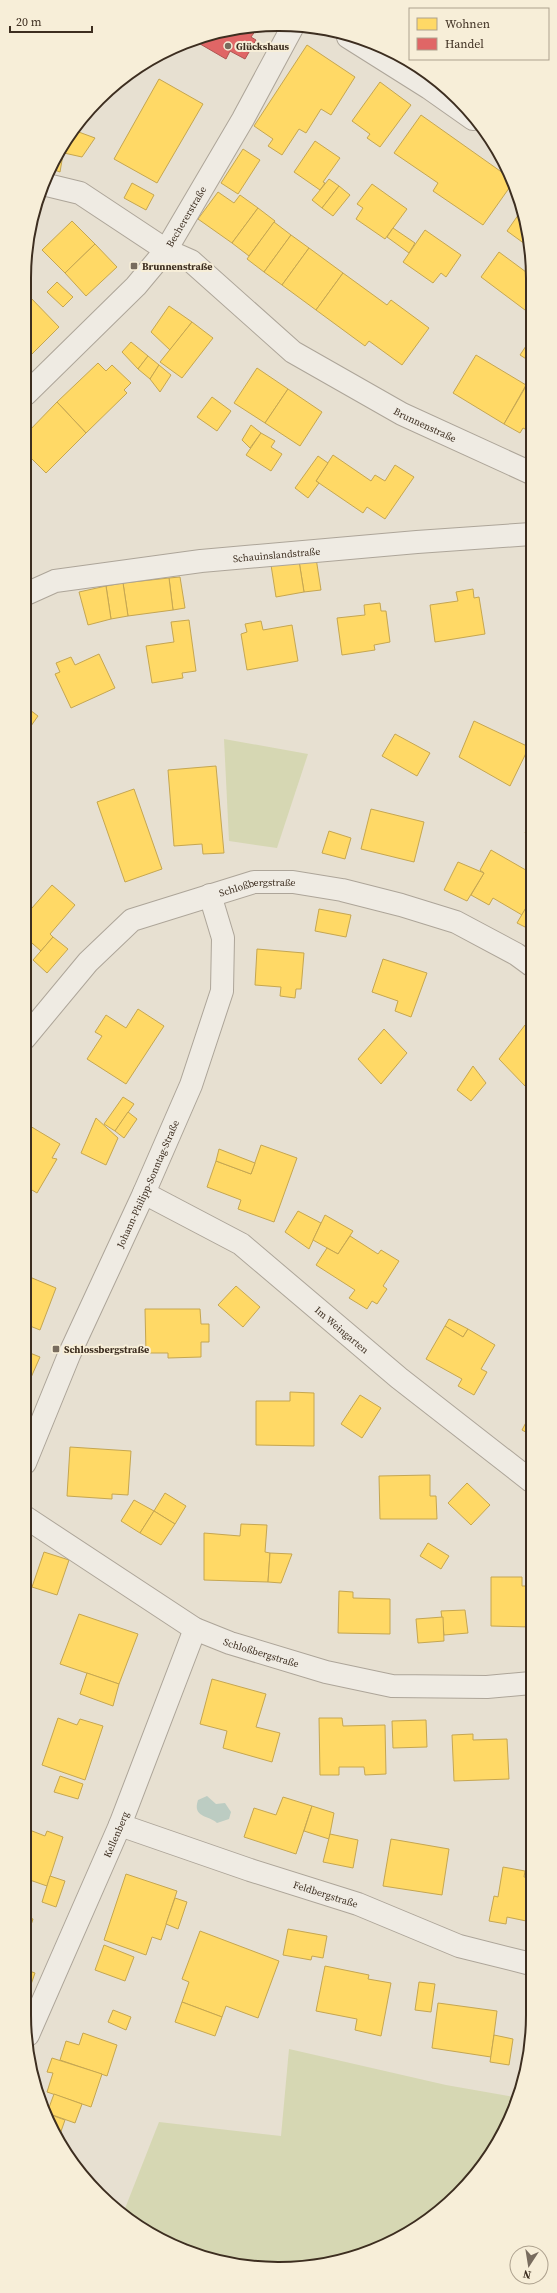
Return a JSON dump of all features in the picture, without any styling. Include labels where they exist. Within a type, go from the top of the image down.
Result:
[{"type":"street","name":"Bechererstraße","points":[[31,389],[136,286],[166,250],[242,119],[290,32]]},
{"type":"street","points":[[362,45],[430,88],[460,110]]},
{"type":"street","name":"Brunnenstraße","points":[[49,186],[80,193],[166,250],[191,261],[293,352],[402,414],[526,471]]},
{"type":"street","name":"Schauinslandstraße","points":[[31,592],[55,581],[201,561],[417,542],[526,534]]},
{"type":"street","name":"Schloßbergstraße","points":[[31,1031],[88,962],[132,920],[254,882],[293,882],[342,890],[456,922],[516,954],[526,961]]},
{"type":"street","name":"Johann-Philipp-Sonntag-Straße","points":[[31,1448],[69,1355],[144,1193],[191,1085],[222,991],[223,938],[210,895]]},
{"type":"street","name":"Im Weingarten","points":[[144,1193],[241,1244],[399,1378],[526,1477]]},
{"type":"street","name":"Schloßbergstraße","points":[[31,1521],[195,1629],[230,1642],[326,1672],[392,1686],[487,1686],[526,1683]]},
{"type":"street","name":"Kellenberg","points":[[32,2026],[120,1825],[195,1629]]},
{"type":"street","name":"Feldbergstraße","points":[[120,1825],[250,1870],[358,1904],[459,1946],[526,1963]]},
{"type":"green space","points":[[224,739],[308,754],[277,848],[229,841]]},
{"type":"green space","points":[[289,2049],[446,2085],[512,2097],[493,2138],[475,2165],[454,2190],[429,2211],[402,2229],[373,2243],[343,2254],[311,2260],[278,2262],[246,2260],[214,2254],[184,2243],[155,2229],[125,2209],[159,2122],[281,2136]]},
{"type":"shaded area","points":[[207,1796],[216,1804],[225,1803],[231,1812],[229,1819],[217,1823],[199,1813],[197,1810],[198,1800]]},
{"type":"building: Wohnen","points":[[307,45],[355,77],[331,115],[321,109],[306,133],[299,129],[282,155],[268,146],[273,139],[254,126]]},
{"type":"building: Wohnen","points":[[159,79],[203,104],[157,183],[114,159]]},
{"type":"building: Wohnen","points":[[380,82],[411,105],[380,147],[367,138],[370,134],[352,121]]},
{"type":"building: Wohnen","points":[[421,115],[501,172],[509,189],[483,225],[433,191],[438,183],[394,153]]},
{"type":"building: Wohnen","points":[[79,132],[95,138],[82,157],[65,153]]},
{"type":"building: Wohnen","points":[[315,141],[340,158],[323,182],[325,183],[320,190],[294,172]]},
{"type":"building: Wohnen","points":[[243,149],[260,160],[238,194],[221,183]]},
{"type":"building: Wohnen","points":[[62,158],[60,172],[56,171]]},
{"type":"building: Wohnen","points":[[329,179],[339,186],[322,208],[312,200]]},
{"type":"building: Wohnen","points":[[132,183],[154,195],[146,210],[124,198]]},
{"type":"building: Wohnen","points":[[372,184],[407,209],[385,239],[356,219],[363,208],[357,204]]},
{"type":"building: Wohnen","points":[[339,186],[350,195],[333,216],[322,208]]},
{"type":"building: Wohnen","points":[[218,192],[234,203],[240,195],[258,208],[232,243],[198,219]]},
{"type":"building: Wohnen","points":[[258,208],[275,221],[249,256],[232,243]]},
{"type":"building: Wohnen","points":[[518,215],[523,243],[507,231]]},
{"type":"building: Wohnen","points":[[72,221],[95,244],[65,273],[42,250]]},
{"type":"building: Wohnen","points":[[274,222],[291,235],[264,272],[247,259]]},
{"type":"building: Wohnen","points":[[393,228],[415,243],[409,253],[387,237]]},
{"type":"building: Wohnen","points":[[425,230],[461,255],[446,277],[441,273],[433,283],[403,262]]},
{"type":"building: Wohnen","points":[[291,235],[309,248],[282,285],[264,272]]},
{"type":"building: Wohnen","points":[[95,244],[117,267],[86,296],[65,273]]},
{"type":"building: Wohnen","points":[[309,248],[343,273],[316,310],[282,285]]},
{"type":"building: Wohnen","points":[[499,252],[526,272],[526,311],[481,277]]},
{"type":"building: Wohnen","points":[[343,273],[387,305],[391,300],[429,328],[402,365],[369,341],[365,346],[316,310]]},
{"type":"building: Wohnen","points":[[57,282],[73,297],[63,307],[47,292]]},
{"type":"building: Wohnen","points":[[31,298],[59,327],[31,355]]},
{"type":"building: Wohnen","points":[[169,306],[192,322],[170,350],[151,332]]},
{"type":"building: Wohnen","points":[[192,322],[213,338],[182,378],[160,362]]},
{"type":"building: Wohnen","points":[[131,342],[148,356],[138,369],[122,352]]},
{"type":"building: Wohnen","points":[[526,346],[526,359],[520,355]]},
{"type":"building: Wohnen","points":[[476,355],[526,385],[504,424],[453,393]]},
{"type":"building: Wohnen","points":[[148,356],[159,365],[150,379],[138,369]]},
{"type":"building: Wohnen","points":[[98,363],[106,371],[112,365],[131,383],[124,390],[127,393],[86,433],[57,402]]},
{"type":"building: Wohnen","points":[[159,365],[171,375],[160,392],[150,379]]},
{"type":"building: Wohnen","points":[[257,368],[288,389],[265,423],[234,403]]},
{"type":"building: Wohnen","points":[[526,386],[526,430],[523,428],[520,433],[504,424]]},
{"type":"building: Wohnen","points":[[288,389],[322,412],[300,446],[265,423]]},
{"type":"building: Wohnen","points":[[212,397],[231,411],[217,431],[197,417]]},
{"type":"building: Wohnen","points":[[57,402],[86,433],[46,473],[31,458],[31,429]]},
{"type":"building: Wohnen","points":[[251,425],[261,433],[250,448],[242,440]]},
{"type":"building: Wohnen","points":[[261,433],[275,441],[271,447],[282,454],[271,471],[246,455]]},
{"type":"building: Wohnen","points":[[333,455],[371,481],[375,475],[385,481],[395,465],[414,477],[385,519],[367,507],[363,513],[316,481]]},
{"type":"building: Wohnen","points":[[318,456],[328,463],[316,481],[319,483],[308,498],[295,488]]},
{"type":"building: Wohnen","points":[[316,558],[321,590],[304,592],[299,561]]},
{"type":"building: Wohnen","points":[[299,561],[304,592],[276,597],[271,565]]},
{"type":"building: Wohnen","points":[[180,577],[185,608],[173,610],[169,578]]},
{"type":"building: Wohnen","points":[[169,578],[173,610],[128,616],[123,583]]},
{"type":"building: Wohnen","points":[[123,583],[128,616],[111,619],[106,586]]},
{"type":"building: Wohnen","points":[[106,586],[111,619],[88,625],[79,592]]},
{"type":"building: Wohnen","points":[[473,589],[474,598],[479,597],[485,634],[435,642],[430,605],[458,601],[456,592]]},
{"type":"building: Wohnen","points":[[380,603],[381,611],[386,611],[390,642],[374,645],[375,650],[342,655],[337,618],[365,615],[364,605]]},
{"type":"building: Wohnen","points":[[189,620],[196,671],[182,673],[183,678],[152,683],[146,646],[174,642],[171,622]]},
{"type":"building: Wohnen","points":[[261,621],[263,630],[292,625],[298,661],[247,670],[241,634],[247,632],[245,624]]},
{"type":"building: Wohnen","points":[[99,654],[115,688],[71,708],[55,674],[60,672],[56,663],[71,657],[75,665]]},
{"type":"building: Wohnen","points":[[31,711],[38,716],[31,726]]},
{"type":"building: Wohnen","points":[[474,721],[526,746],[526,753],[510,786],[459,757]]},
{"type":"building: Wohnen","points":[[395,734],[430,753],[417,776],[382,756]]},
{"type":"building: Wohnen","points":[[216,766],[224,853],[203,854],[202,844],[174,846],[168,770]]},
{"type":"building: Wohnen","points":[[134,789],[162,869],[125,882],[97,802]]},
{"type":"building: Wohnen","points":[[371,809],[424,822],[414,862],[361,849]]},
{"type":"building: Wohnen","points":[[329,831],[351,838],[345,859],[322,853]]},
{"type":"building: Wohnen","points":[[491,850],[526,870],[526,908],[522,915],[493,898],[489,905],[471,895],[484,873],[480,870]]},
{"type":"building: Wohnen","points":[[458,862],[484,873],[467,901],[444,890]]},
{"type":"building: Wohnen","points":[[52,885],[75,905],[50,934],[53,937],[41,951],[31,942],[31,909]]},
{"type":"building: Wohnen","points":[[526,908],[526,928],[517,923]]},
{"type":"building: Wohnen","points":[[319,909],[351,915],[346,937],[315,931]]},
{"type":"building: Wohnen","points":[[53,937],[68,949],[47,973],[33,960]]},
{"type":"building: Wohnen","points":[[257,949],[304,953],[301,989],[296,989],[295,998],[280,996],[281,987],[255,985]]},
{"type":"building: Wohnen","points":[[383,959],[427,973],[411,1017],[395,1011],[398,1001],[372,992]]},
{"type":"building: Wohnen","points":[[138,1009],[164,1026],[126,1084],[87,1059],[102,1036],[95,1032],[106,1015],[126,1028]]},
{"type":"building: Wohnen","points":[[525,1025],[526,1026],[526,1087],[499,1059]]},
{"type":"building: Wohnen","points":[[384,1029],[407,1053],[381,1084],[358,1059]]},
{"type":"building: Wohnen","points":[[473,1066],[486,1083],[471,1101],[457,1090]]},
{"type":"building: Wohnen","points":[[123,1097],[134,1104],[115,1131],[104,1124]]},
{"type":"building: Wohnen","points":[[128,1112],[137,1119],[124,1138],[115,1131]]},
{"type":"building: Wohnen","points":[[96,1118],[118,1138],[106,1165],[81,1153]]},
{"type":"building: Wohnen","points":[[31,1127],[60,1144],[52,1158],[57,1159],[37,1193],[31,1190]]},
{"type":"building: Wohnen","points":[[261,1145],[297,1158],[274,1222],[238,1209],[241,1200],[207,1187],[216,1161],[251,1174]]},
{"type":"building: Wohnen","points":[[219,1149],[255,1163],[251,1174],[216,1161]]},
{"type":"building: Wohnen","points":[[298,1211],[321,1223],[309,1249],[285,1232]]},
{"type":"building: Wohnen","points":[[325,1215],[353,1231],[338,1254],[313,1240]]},
{"type":"building: Wohnen","points":[[350,1236],[378,1254],[381,1250],[399,1261],[383,1286],[387,1289],[377,1304],[372,1301],[367,1309],[349,1298],[355,1290],[316,1265],[327,1248],[338,1254]]},
{"type":"building: Wohnen","points":[[31,1278],[56,1288],[40,1330],[31,1326]]},
{"type":"building: Wohnen","points":[[236,1286],[260,1307],[243,1327],[218,1305]]},
{"type":"building: Wohnen","points":[[145,1309],[200,1309],[201,1324],[209,1324],[209,1342],[201,1342],[201,1357],[168,1358],[168,1353],[146,1353]]},
{"type":"building: Wohnen","points":[[449,1319],[468,1329],[463,1337],[445,1326]]},
{"type":"building: Wohnen","points":[[445,1326],[463,1337],[468,1329],[495,1345],[481,1369],[487,1372],[474,1395],[458,1386],[462,1379],[426,1359]]},
{"type":"building: Wohnen","points":[[31,1353],[40,1357],[31,1377]]},
{"type":"building: Wohnen","points":[[290,1392],[314,1393],[314,1446],[256,1445],[256,1401],[290,1401]]},
{"type":"building: Wohnen","points":[[360,1395],[381,1408],[362,1438],[341,1424]]},
{"type":"building: Wohnen","points":[[526,1422],[526,1432],[522,1430]]},
{"type":"building: Wohnen","points":[[70,1447],[131,1451],[128,1495],[112,1494],[112,1499],[67,1496]]},
{"type":"building: Wohnen","points":[[430,1475],[430,1496],[436,1496],[437,1519],[380,1519],[379,1476]]},
{"type":"building: Wohnen","points":[[467,1483],[490,1505],[471,1525],[448,1503]]},
{"type":"building: Wohnen","points":[[165,1493],[186,1506],[175,1524],[154,1511]]},
{"type":"building: Wohnen","points":[[134,1500],[154,1511],[140,1533],[121,1521]]},
{"type":"building: Wohnen","points":[[154,1511],[175,1524],[161,1545],[140,1533]]},
{"type":"building: Wohnen","points":[[241,1524],[267,1525],[265,1552],[270,1553],[268,1582],[204,1580],[204,1533],[240,1536]]},
{"type":"building: Wohnen","points":[[428,1543],[449,1556],[441,1569],[420,1556]]},
{"type":"building: Wohnen","points":[[44,1552],[69,1560],[57,1595],[32,1587]]},
{"type":"building: Wohnen","points":[[270,1553],[292,1554],[281,1583],[268,1582]]},
{"type":"building: Wohnen","points":[[491,1577],[522,1577],[522,1586],[526,1586],[526,1627],[491,1626]]},
{"type":"building: Wohnen","points":[[339,1591],[353,1592],[353,1598],[390,1599],[390,1634],[338,1633]]},
{"type":"building: Wohnen","points":[[465,1610],[468,1633],[444,1635],[441,1611]]},
{"type":"building: Wohnen","points":[[79,1614],[138,1634],[119,1684],[60,1664]]},
{"type":"building: Wohnen","points":[[443,1617],[444,1641],[418,1643],[416,1619]]},
{"type":"building: Wohnen","points":[[87,1673],[119,1684],[113,1706],[80,1694]]},
{"type":"building: Wohnen","points":[[212,1679],[266,1694],[256,1727],[280,1733],[272,1762],[223,1748],[227,1731],[200,1724]]},
{"type":"building: Wohnen","points":[[58,1718],[77,1725],[80,1719],[103,1726],[85,1780],[42,1765]]},
{"type":"building: Wohnen","points":[[319,1718],[342,1718],[343,1726],[385,1725],[386,1774],[365,1775],[364,1767],[339,1767],[339,1775],[320,1775]]},
{"type":"building: Wohnen","points":[[426,1720],[427,1747],[393,1748],[392,1721]]},
{"type":"building: Wohnen","points":[[473,1734],[473,1740],[507,1739],[509,1779],[454,1781],[452,1735]]},
{"type":"building: Wohnen","points":[[60,1776],[83,1784],[78,1799],[54,1792]]},
{"type":"building: Wohnen","points":[[283,1797],[312,1806],[296,1854],[244,1837],[254,1808],[276,1815]]},
{"type":"building: Wohnen","points":[[312,1806],[334,1813],[329,1839],[304,1831]]},
{"type":"building: Wohnen","points":[[31,1831],[45,1836],[47,1831],[63,1837],[47,1886],[31,1880]]},
{"type":"building: Wohnen","points":[[330,1834],[358,1840],[353,1868],[323,1862]]},
{"type":"building: Wohnen","points":[[391,1839],[449,1849],[442,1895],[383,1886]]},
{"type":"building: Wohnen","points":[[503,1867],[525,1871],[526,1921],[507,1917],[506,1924],[489,1921],[494,1896],[498,1897]]},
{"type":"building: Wohnen","points":[[126,1874],[177,1891],[161,1940],[152,1937],[146,1955],[104,1940]]},
{"type":"building: Wohnen","points":[[50,1876],[65,1881],[56,1907],[42,1902]]},
{"type":"building: Wohnen","points":[[175,1898],[187,1902],[178,1929],[166,1924]]},
{"type":"building: Wohnen","points":[[288,1929],[327,1936],[323,1958],[312,1956],[311,1960],[283,1955]]},
{"type":"building: Wohnen","points":[[200,1931],[279,1961],[258,2018],[226,2006],[222,2017],[182,2002],[189,1982],[182,1979]]},
{"type":"building: Wohnen","points":[[104,1945],[134,1957],[125,1981],[95,1970]]},
{"type":"building: Wohnen","points":[[325,1966],[369,1975],[368,1979],[391,1983],[381,2036],[355,2030],[357,2019],[316,2011]]},
{"type":"building: Wohnen","points":[[31,1972],[35,1973],[31,1984]]},
{"type":"building: Wohnen","points":[[419,1982],[435,1984],[431,2012],[415,2010]]},
{"type":"building: Wohnen","points":[[182,2002],[222,2017],[215,2036],[175,2022]]},
{"type":"building: Wohnen","points":[[438,2003],[497,2011],[491,2057],[432,2048]]},
{"type":"building: Wohnen","points":[[113,2010],[131,2017],[126,2030],[108,2022]]},
{"type":"building: Wohnen","points":[[83,2033],[117,2045],[107,2076],[60,2060],[66,2041],[79,2045]]},
{"type":"building: Wohnen","points":[[494,2035],[513,2039],[509,2065],[490,2062]]},
{"type":"building: Wohnen","points":[[52,2058],[102,2074],[91,2107],[47,2092],[53,2073],[47,2072]]},
{"type":"building: Wohnen","points":[[54,2094],[82,2104],[75,2123],[53,2115],[49,2107]]},
{"type":"building: Wohnen","points":[[53,2116],[65,2120],[61,2132]]},
{"type":"building: Handel","name":"Glückshaus","points":[[254,32],[251,37],[256,40],[245,59],[230,51],[226,59],[200,44],[214,39]]},
{"type":"place","name":"Glückshaus","points":[[228,46]]},
{"type":"place","name":"Brunnenstraße","points":[[134,266]]},
{"type":"place","name":"Schlossbergstraße","points":[[56,1349]]}]
